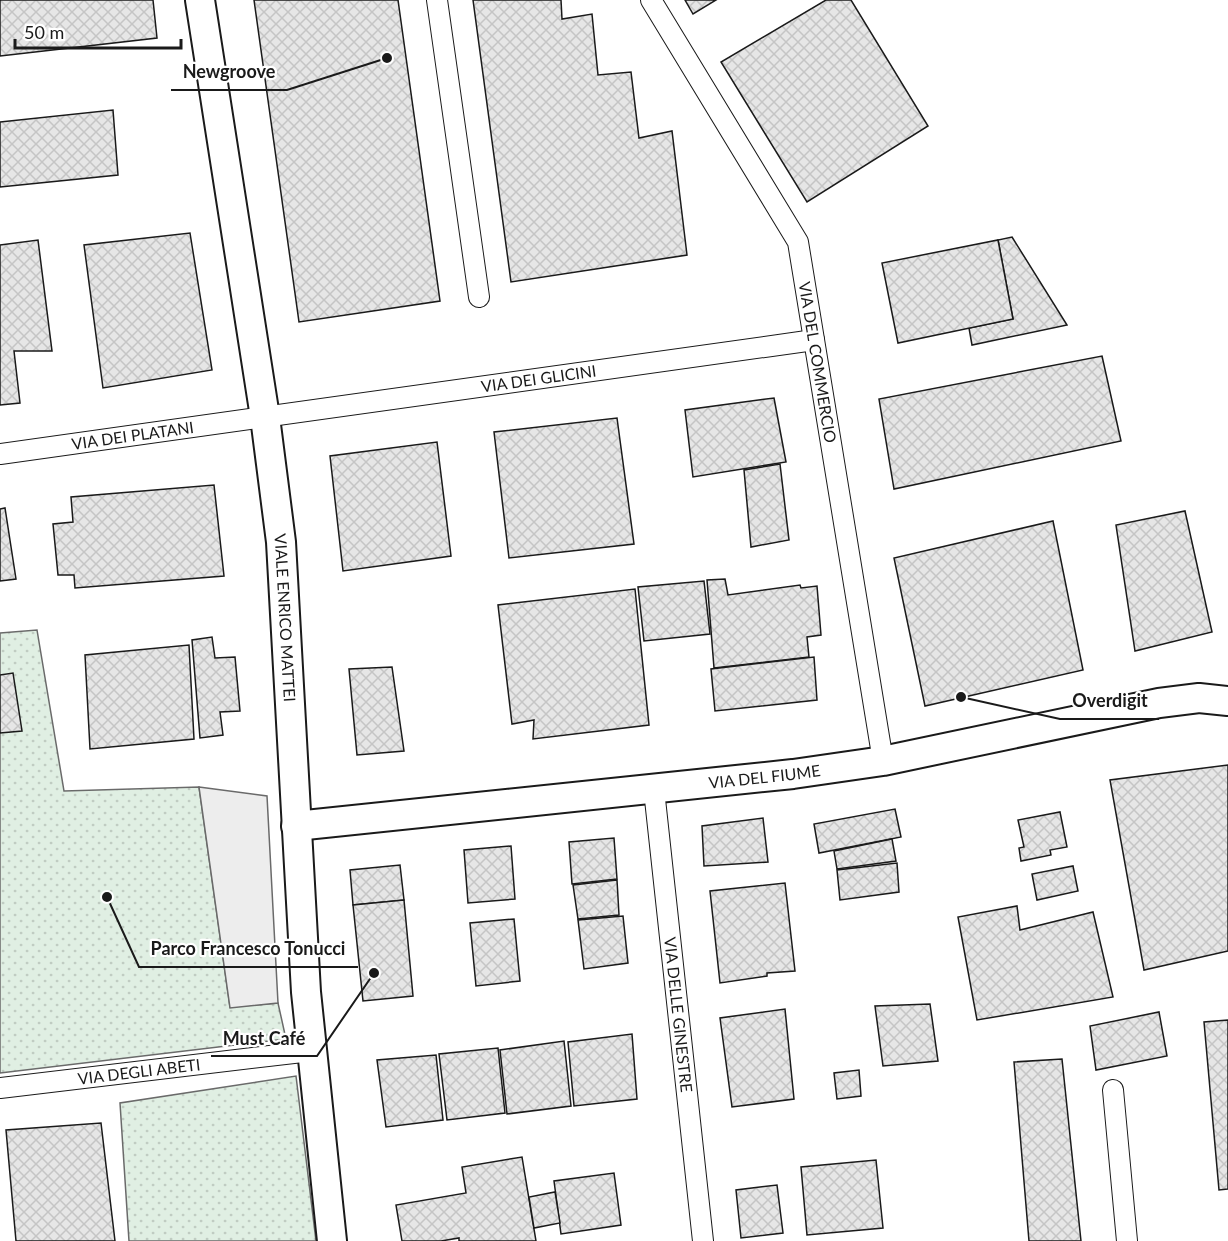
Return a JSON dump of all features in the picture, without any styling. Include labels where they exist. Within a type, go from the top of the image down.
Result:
[{"type":"street","name":"VIALE ENRICO MATTEI","points":[[200,0],[265,417],[281,542],[296,826],[312,1051],[332,1241]]},
{"type":"street","points":[[437,0],[479,297]]},
{"type":"street","name":"VIA DEL COMMERCIO","points":[[651,0],[798,242],[883,761]]},
{"type":"street","name":"VIA DEI GLICINI","points":[[265,417],[814,340]]},
{"type":"street","name":"VIA DEI PLATANI","points":[[0,454],[265,417]]},
{"type":"street","name":"VIA DEL FIUME","points":[[296,826],[793,774],[883,761],[1159,703],[1199,698],[1228,701]]},
{"type":"street","name":"VIA DELLE GINESTRE","points":[[654,790],[703,1241]]},
{"type":"street","name":"VIA DEGLI ABETI","points":[[0,1088],[312,1051]]},
{"type":"street","points":[[1113,1090],[1127,1241]]},
{"type":"green space","points":[[37,630],[64,791],[199,787],[230,1007],[278,1003],[286,1039],[0,1073],[0,633]]},
{"type":"green space","points":[[296,1076],[316,1241],[129,1241],[120,1103]]},
{"type":"shaded area","points":[[199,787],[267,796],[278,1003],[230,1008]]},
{"type":"building","points":[[0,0],[153,0],[157,38],[0,56]]},
{"type":"building","points":[[254,0],[398,0],[440,301],[299,322]]},
{"type":"building","points":[[473,0],[561,0],[562,19],[592,14],[598,75],[631,72],[639,138],[672,131],[687,255],[511,282]]},
{"type":"building","points":[[685,0],[716,0],[693,14]]},
{"type":"building","points":[[826,0],[851,0],[928,126],[807,202],[721,62]]},
{"type":"building","points":[[113,110],[118,175],[0,187],[0,122]]},
{"type":"building","points":[[190,233],[212,370],[103,388],[84,245]]},
{"type":"building","points":[[1012,237],[1067,325],[972,345],[969,328],[1013,319],[998,240]]},
{"type":"building","points":[[38,240],[52,351],[14,351],[20,403],[0,405],[0,245]]},
{"type":"building","points":[[998,240],[1013,319],[898,343],[882,263]]},
{"type":"building","points":[[1102,356],[1121,441],[894,489],[879,399]]},
{"type":"building","points":[[774,398],[786,462],[693,477],[685,410]]},
{"type":"building","points":[[617,418],[634,544],[509,558],[494,432]]},
{"type":"building","points":[[437,442],[451,556],[343,571],[330,456]]},
{"type":"building","points":[[780,464],[789,540],[751,547],[744,470]]},
{"type":"building","points":[[214,485],[224,576],[75,588],[74,575],[58,575],[53,524],[73,522],[71,497]]},
{"type":"building","points":[[5,508],[16,579],[0,581],[0,509]]},
{"type":"building","points":[[1185,511],[1212,632],[1135,651],[1116,525]]},
{"type":"building","points":[[1053,521],[1083,670],[925,706],[894,558]]},
{"type":"building","points":[[725,579],[728,595],[800,585],[801,588],[817,586],[821,635],[807,637],[809,657],[714,668],[707,580]]},
{"type":"building","points":[[704,581],[710,634],[644,641],[638,587]]},
{"type":"building","points":[[635,589],[649,725],[533,739],[534,720],[512,724],[498,605]]},
{"type":"building","points":[[212,637],[215,658],[235,657],[240,711],[220,712],[223,735],[200,738],[192,640]]},
{"type":"building","points":[[189,645],[194,739],[90,749],[85,655]]},
{"type":"building","points":[[814,657],[817,700],[715,711],[711,669]]},
{"type":"building","points":[[392,667],[404,751],[357,755],[349,669]]},
{"type":"building","points":[[13,673],[22,731],[0,733],[0,675]]},
{"type":"building","points":[[1228,765],[1228,951],[1144,970],[1110,780]]},
{"type":"building","points":[[895,809],[901,837],[819,853],[814,824]]},
{"type":"building","points":[[1060,812],[1067,847],[1050,850],[1051,855],[1021,861],[1019,848],[1024,847],[1018,820]]},
{"type":"building","points":[[763,818],[768,862],[704,866],[702,826]]},
{"type":"building","points":[[614,838],[617,879],[572,884],[569,842]]},
{"type":"building","points":[[892,839],[896,861],[837,869],[834,851]]},
{"type":"building","points":[[511,846],[515,899],[468,903],[464,850]]},
{"type":"building","points":[[897,863],[899,892],[840,900],[837,870]]},
{"type":"building","points":[[400,865],[404,900],[353,905],[350,870]]},
{"type":"building","points":[[1073,866],[1078,891],[1037,900],[1032,874]]},
{"type":"building","points":[[617,880],[619,915],[578,919],[573,885]]},
{"type":"building","points":[[785,883],[795,971],[767,973],[767,976],[720,983],[710,891]]},
{"type":"building","points":[[404,900],[413,996],[363,1001],[353,905]]},
{"type":"building","points":[[1017,906],[1020,930],[1093,912],[1113,997],[977,1020],[958,917]]},
{"type":"building","points":[[623,916],[628,963],[584,969],[578,920]]},
{"type":"building","points":[[514,919],[520,981],[476,986],[470,923]]},
{"type":"building","points":[[930,1004],[938,1061],[883,1066],[875,1006]]},
{"type":"building","points":[[785,1009],[794,1099],[732,1107],[720,1018]]},
{"type":"building","points":[[1159,1012],[1167,1056],[1096,1070],[1090,1026]]},
{"type":"building","points":[[1228,1020],[1228,1189],[1219,1190],[1204,1022]]},
{"type":"building","points":[[632,1034],[637,1099],[574,1106],[568,1042]]},
{"type":"building","points":[[564,1041],[571,1106],[507,1114],[500,1050]]},
{"type":"building","points":[[498,1048],[505,1113],[447,1120],[439,1054]]},
{"type":"building","points":[[436,1055],[443,1120],[386,1127],[377,1060]]},
{"type":"building","points":[[1062,1059],[1081,1241],[1029,1241],[1014,1062]]},
{"type":"building","points":[[859,1070],[861,1096],[837,1099],[834,1073]]},
{"type":"building","points":[[101,1123],[115,1241],[16,1241],[6,1130]]},
{"type":"building","points":[[522,1157],[536,1241],[459,1241],[459,1238],[441,1241],[402,1241],[396,1205],[466,1193],[462,1167]]},
{"type":"building","points":[[876,1160],[883,1228],[807,1235],[801,1167]]},
{"type":"building","points":[[614,1173],[621,1225],[561,1234],[554,1181]]},
{"type":"building","points":[[777,1185],[783,1233],[741,1238],[736,1190]]},
{"type":"building","points":[[555,1192],[560,1223],[534,1228],[529,1197]]},
{"type":"place","name":"Newgroove","points":[[387,58]]},
{"type":"place","name":"Overdigit","points":[[961,697]]},
{"type":"place","name":"Parco Francesco Tonucci","points":[[107,897]]},
{"type":"place","name":"Must Café","points":[[374,973]]}]
